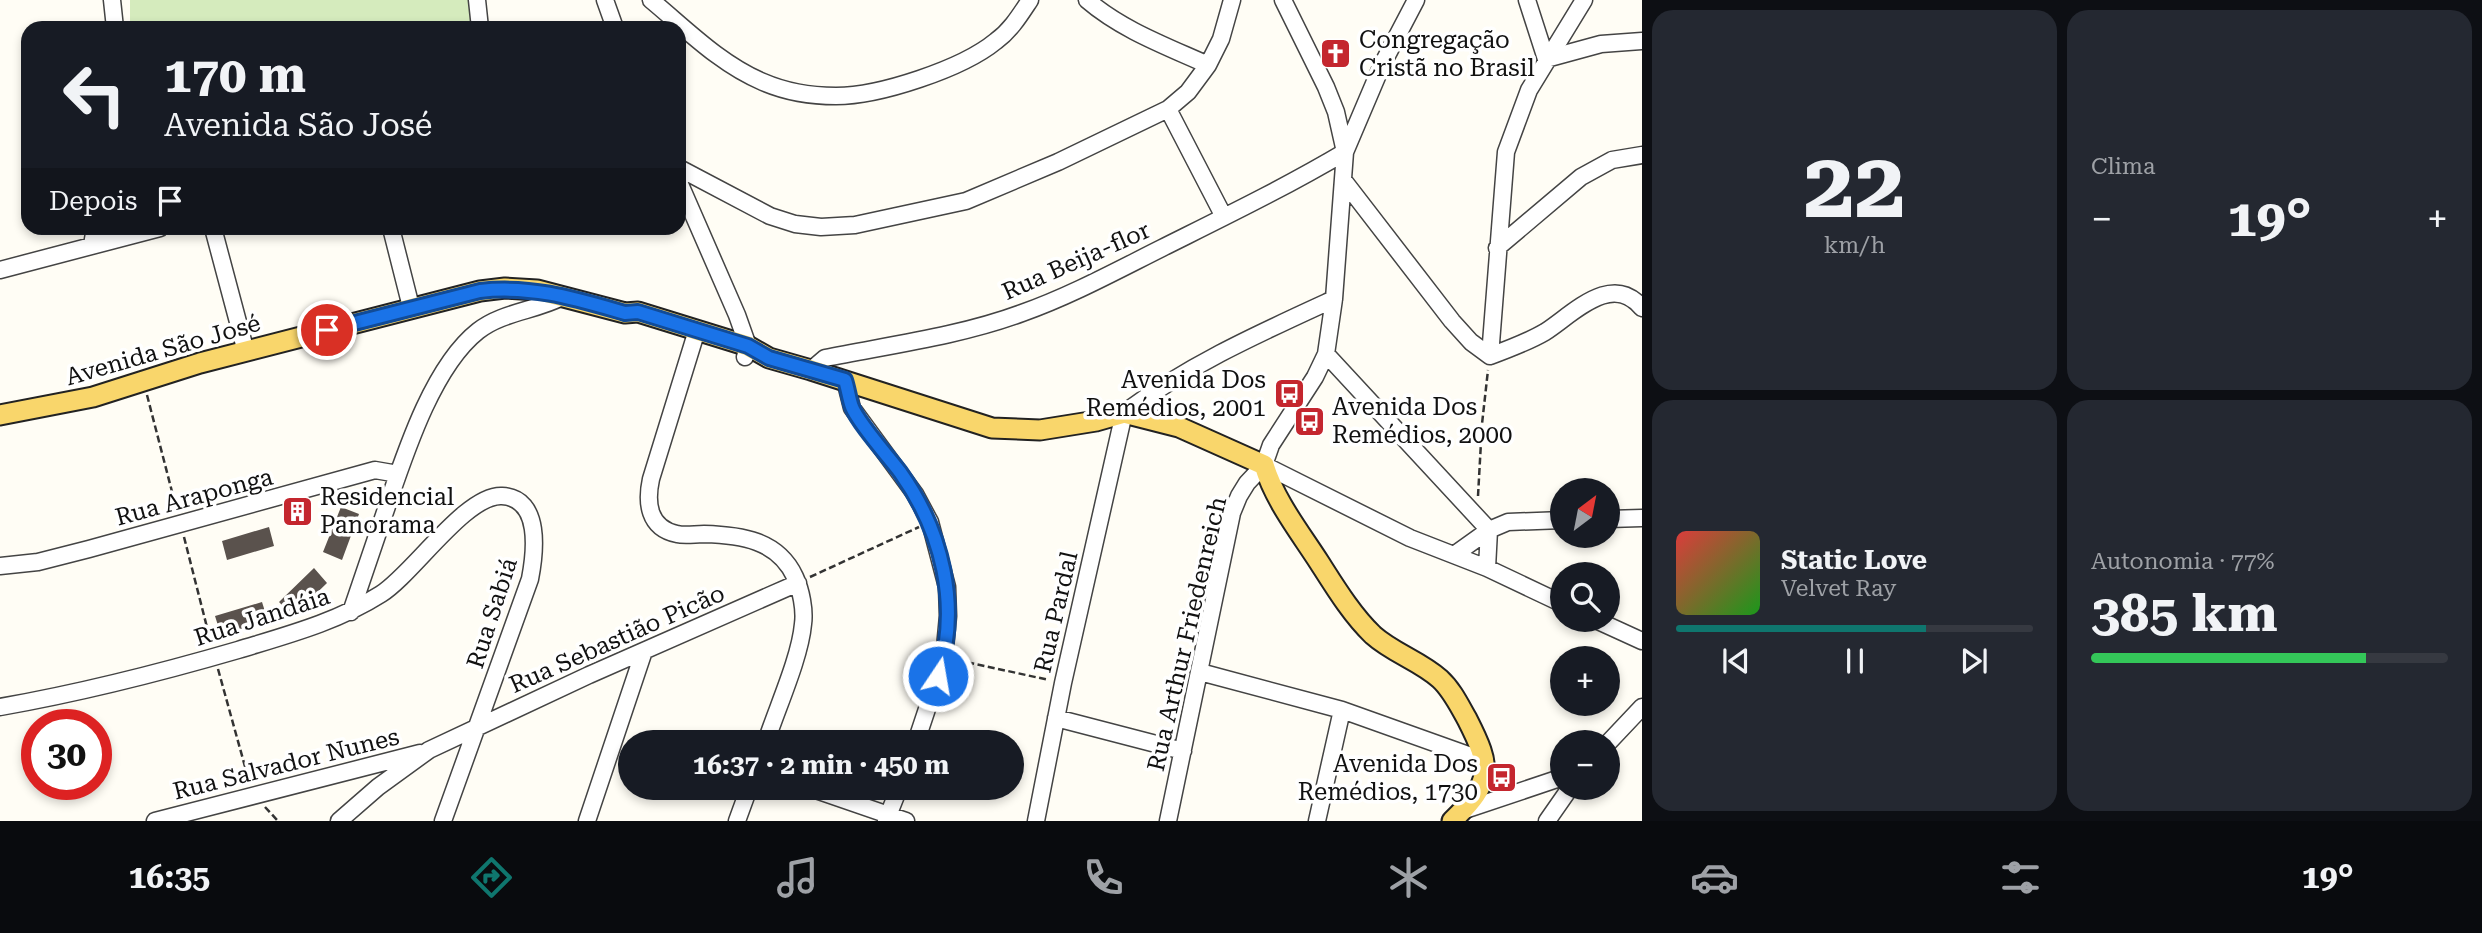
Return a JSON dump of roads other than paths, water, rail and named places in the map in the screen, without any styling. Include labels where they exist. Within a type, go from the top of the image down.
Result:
[{"type":"main road","name":"Avenida São José","points":[[0,415],[93,397],[200,363],[411,307],[505,288],[537,290],[625,313],[635,323],[696,336],[845,380],[992,428],[1040,430],[1096,421],[1124,413],[1179,427],[1264,465]]},
{"type":"main road","points":[[1264,465],[1270,484],[1282,505],[1357,616],[1373,635],[1425,668],[1447,686],[1464,714],[1480,744],[1485,772],[1474,799],[1457,816]]},
{"type":"street","points":[[112,0],[114,21]]},
{"type":"street","points":[[477,0],[479,21]]},
{"type":"street","points":[[605,0],[612,21]]},
{"type":"street","points":[[651,0],[676,21]]},
{"type":"street","points":[[686,29],[719,57],[749,75],[796,93],[837,96],[887,88],[937,72],[980,52],[1005,34],[1030,0]]},
{"type":"street","points":[[1087,0],[1128,29],[1208,65]]},
{"type":"street","points":[[686,171],[770,216],[795,224],[821,227],[855,225],[966,201],[1058,162],[1168,109],[1188,92],[1208,65],[1221,39],[1232,0]]},
{"type":"street","points":[[1283,0],[1331,100],[1345,152]]},
{"type":"street","points":[[1345,152],[1382,65],[1416,0]]},
{"type":"street","points":[[1527,0],[1546,59]]},
{"type":"street","points":[[1490,356],[1506,152],[1517,117],[1546,59],[1584,0]]},
{"type":"street","points":[[1546,59],[1601,44],[1642,41]]},
{"type":"street","points":[[1331,100],[1349,104],[1367,100]]},
{"type":"street","points":[[1168,109],[1224,217]]},
{"type":"street","name":"Rua Arthur Friedenreich","points":[[1168,821],[1232,513],[1247,483],[1264,465],[1271,445],[1315,377],[1326,354],[1334,299],[1345,181],[1345,152]]},
{"type":"street","name":"Rua Beija-flor","points":[[811,370],[825,358],[962,330],[1020,314],[1067,295],[1301,178],[1345,152]]},
{"type":"street","points":[[1497,248],[1581,177],[1612,160],[1642,155]]},
{"type":"street","points":[[1345,181],[1452,321],[1471,342],[1490,356]]},
{"type":"street","points":[[686,198],[737,315],[742,350]]},
{"type":"street","points":[[92,245],[94,235]]},
{"type":"street","points":[[0,270],[132,235]]},
{"type":"street","points":[[215,235],[246,352]]},
{"type":"street","points":[[393,235],[411,307]]},
{"type":"street","points":[[1490,356],[1545,332],[1593,299],[1611,293],[1622,293],[1634,299],[1642,308]]},
{"type":"street","name":"Rua Jandáia","points":[[0,707],[128,680],[215,657],[351,612],[398,474],[431,396],[451,361],[464,344],[489,323],[547,304],[562,296]]},
{"type":"street","points":[[1124,413],[1157,388],[1195,365],[1334,299]]},
{"type":"street","points":[[696,336],[651,479],[648,494],[651,516],[665,530],[677,534],[724,535],[765,544],[785,560],[798,583],[803,624],[769,730]]},
{"type":"street","points":[[1326,354],[1489,530],[1487,569]]},
{"type":"street","points":[[845,380],[852,408],[915,494],[930,522],[947,587],[948,616],[944,657],[920,730]]},
{"type":"street","name":"Rua Pardal","points":[[1036,821],[1063,683],[1124,413]]},
{"type":"street","points":[[1264,465],[1410,538],[1550,598]]},
{"type":"street","name":"Rua Araponga","points":[[0,566],[38,562],[376,470],[398,474]]},
{"type":"street","name":"Rua Sabiá","points":[[351,612],[395,583],[478,503],[498,495],[512,498],[522,504],[535,539],[536,552],[532,570],[443,821]]},
{"type":"street","points":[[1620,519],[1642,518]]},
{"type":"street","points":[[1454,555],[1489,530],[1508,522],[1550,520]]},
{"type":"street","name":"Rua Sebastião Picão","points":[[339,821],[429,750],[798,583]]},
{"type":"street","points":[[1620,631],[1642,641]]},
{"type":"street","points":[[587,821],[644,651]]},
{"type":"street","points":[[1200,672],[1342,710],[1485,761]]},
{"type":"street","points":[[1620,730],[1642,707]]},
{"type":"street","points":[[1317,821],[1342,710]]},
{"type":"street","points":[[1056,718],[1183,751]]},
{"type":"street","name":"Rua Salvador Nunes","points":[[155,821],[429,750]]},
{"type":"street","points":[[369,765],[378,788]]},
{"type":"street","points":[[1457,816],[1550,782]]},
{"type":"street","points":[[737,821],[745,800]]},
{"type":"street","points":[[841,800],[888,818],[905,821]]},
{"type":"street","points":[[888,818],[895,800]]},
{"type":"street","points":[[1547,821],[1562,800]]},
{"type":"place","name":"Congregação Cristã no Brasil","points":[[1336,54]]},
{"type":"place","name":"Avenida Dos Remédios, 2001","points":[[1289,394]]},
{"type":"place","name":"Avenida Dos Remédios, 2000","points":[[1309,421]]},
{"type":"place","name":"Residencial Panorama","points":[[297,511]]},
{"type":"place","name":"Avenida Dos Remédios, 1730","points":[[1501,778]]}]
